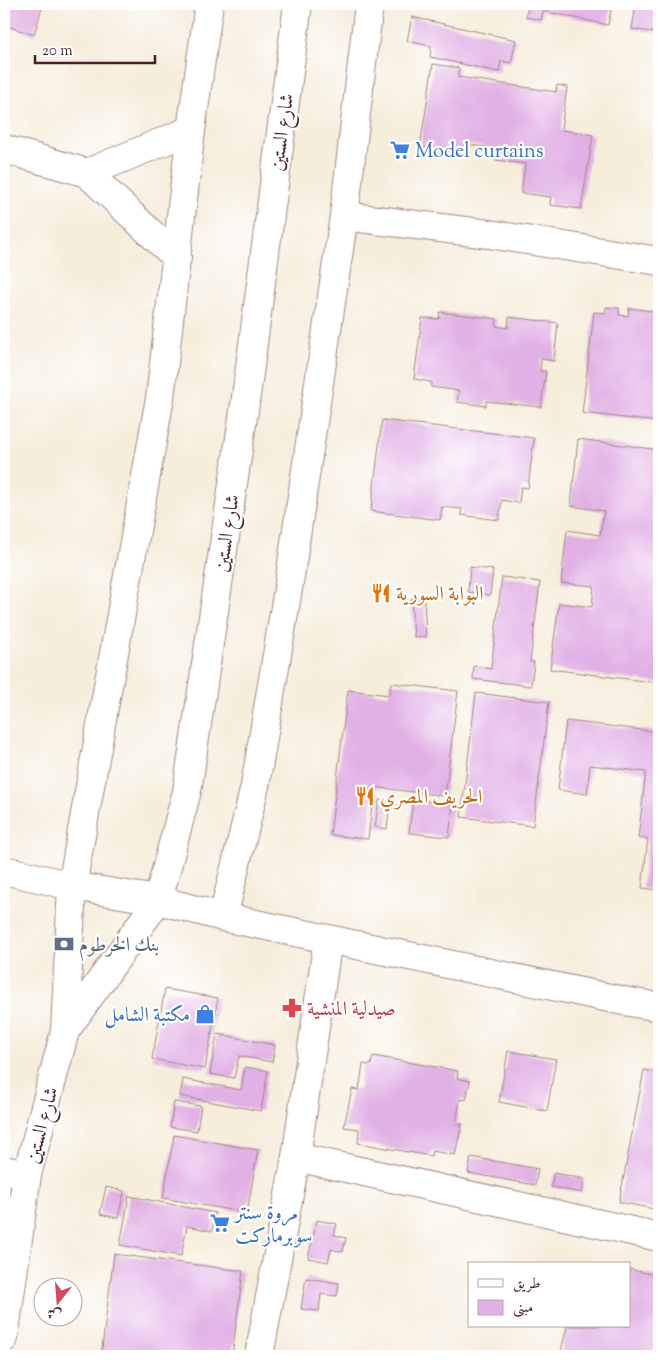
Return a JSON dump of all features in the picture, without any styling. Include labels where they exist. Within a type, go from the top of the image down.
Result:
[{"type":"street","name":"شارع الستين","points":[[66,1031],[72,886],[160,398],[191,130],[209,4]]},
{"type":"street","name":"شارع الستين","points":[[4,1338],[16,1173],[66,1031],[158,900],[187,791],[246,395],[298,4]]},
{"type":"street","points":[[223,917],[255,786],[291,574],[344,216],[370,4]]},
{"type":"street","points":[[87,173],[191,130]]},
{"type":"street","points":[[4,148],[87,173],[177,258]]},
{"type":"street","points":[[344,216],[489,234],[659,261]]},
{"type":"street","points":[[4,870],[72,886],[158,900],[223,917],[659,1007]]},
{"type":"street","points":[[260,1356],[296,1157],[328,939]]},
{"type":"street","points":[[296,1157],[659,1237]]},
{"type":"building","points":[[4,4],[43,4],[34,35],[4,25]]},
{"type":"building","points":[[529,4],[612,4],[608,25],[543,11],[541,20],[526,17]]},
{"type":"building","points":[[636,4],[659,4],[659,43],[656,43],[657,33],[632,29]]},
{"type":"building","points":[[412,17],[516,40],[511,63],[501,61],[499,72],[430,57],[431,46],[407,41]]},
{"type":"building","points":[[433,64],[459,68],[458,77],[556,92],[557,85],[567,87],[561,130],[593,135],[581,209],[550,205],[551,197],[521,193],[525,164],[495,160],[496,149],[466,144],[464,154],[420,147]]},
{"type":"building","points":[[606,307],[619,308],[619,315],[628,316],[629,308],[659,312],[659,422],[582,413],[594,312],[605,313]]},
{"type":"building","points":[[440,312],[497,319],[496,326],[508,328],[509,317],[558,323],[554,361],[541,359],[540,371],[546,371],[541,407],[486,401],[486,406],[457,402],[459,391],[431,387],[431,382],[414,379],[422,318],[439,319]]},
{"type":"building","points":[[382,420],[534,438],[528,488],[521,487],[519,503],[502,500],[499,520],[461,515],[462,509],[442,507],[440,520],[371,511]]},
{"type":"building","points":[[578,439],[659,450],[659,683],[550,669],[559,603],[592,607],[594,586],[561,583],[567,530],[600,535],[604,511],[571,506]]},
{"type":"building","points":[[470,567],[493,570],[490,595],[468,592]]},
{"type":"building","points":[[502,577],[540,582],[530,662],[534,662],[531,686],[473,679],[474,666],[491,669]]},
{"type":"building","points":[[424,598],[426,637],[414,637],[411,599]]},
{"type":"building","points":[[391,683],[458,691],[445,796],[374,787],[368,839],[330,835],[348,690],[389,695]]},
{"type":"building","points":[[476,693],[549,702],[533,826],[461,817]]},
{"type":"building","points":[[566,721],[659,732],[659,890],[642,888],[648,839],[638,838],[646,772],[590,765],[587,794],[558,790]]},
{"type":"building","points":[[413,799],[453,805],[449,837],[409,833]]},
{"type":"building","points":[[379,800],[390,801],[387,829],[375,827]]},
{"type":"building","points":[[165,989],[218,998],[205,1069],[152,1059]]},
{"type":"building","points":[[217,1034],[275,1045],[272,1062],[239,1056],[234,1078],[210,1074]]},
{"type":"building","points":[[508,1051],[556,1059],[547,1111],[499,1102]]},
{"type":"building","points":[[373,1056],[458,1071],[457,1078],[470,1081],[466,1100],[460,1099],[456,1124],[462,1124],[455,1155],[432,1151],[431,1156],[358,1143],[359,1129],[344,1127],[352,1089],[359,1090],[363,1064],[371,1065]]},
{"type":"building","points":[[245,1067],[268,1071],[261,1111],[180,1096],[183,1079],[241,1090]]},
{"type":"building","points":[[644,1070],[659,1073],[659,1210],[619,1202]]},
{"type":"building","points":[[174,1102],[201,1106],[197,1131],[170,1127]]},
{"type":"building","points":[[174,1135],[258,1150],[247,1213],[163,1198]]},
{"type":"building","points":[[471,1157],[538,1169],[535,1185],[468,1173]]},
{"type":"building","points":[[554,1173],[584,1179],[582,1193],[551,1187]]},
{"type":"building","points":[[106,1187],[124,1191],[118,1218],[100,1214]]},
{"type":"building","points":[[129,1196],[215,1213],[212,1231],[187,1226],[181,1256],[120,1245]]},
{"type":"building","points":[[317,1220],[337,1224],[334,1235],[346,1238],[343,1252],[331,1249],[328,1262],[308,1258]]},
{"type":"building","points":[[114,1254],[243,1271],[232,1356],[101,1356]]},
{"type":"building","points":[[630,1269],[659,1276],[659,1356],[560,1356],[567,1328],[630,1328]]},
{"type":"building","points":[[306,1278],[339,1283],[337,1296],[321,1294],[319,1311],[301,1309]]},
{"type":"place","name":"Model curtains","points":[[400,150]]},
{"type":"place","name":"البوابة السورية","points":[[381,593]]},
{"type":"place","name":"الحريف المصري","points":[[365,796]]},
{"type":"place","name":"بنك الخرطوم","points":[[64,944]]},
{"type":"place","name":"صيدلية المنشية","points":[[292,1008]]},
{"type":"place","name":"مكتبة الشامل","points":[[205,1014]]},
{"type":"place","name":"مروة سنتر سوبرماركت","points":[[220,1223]]}]
